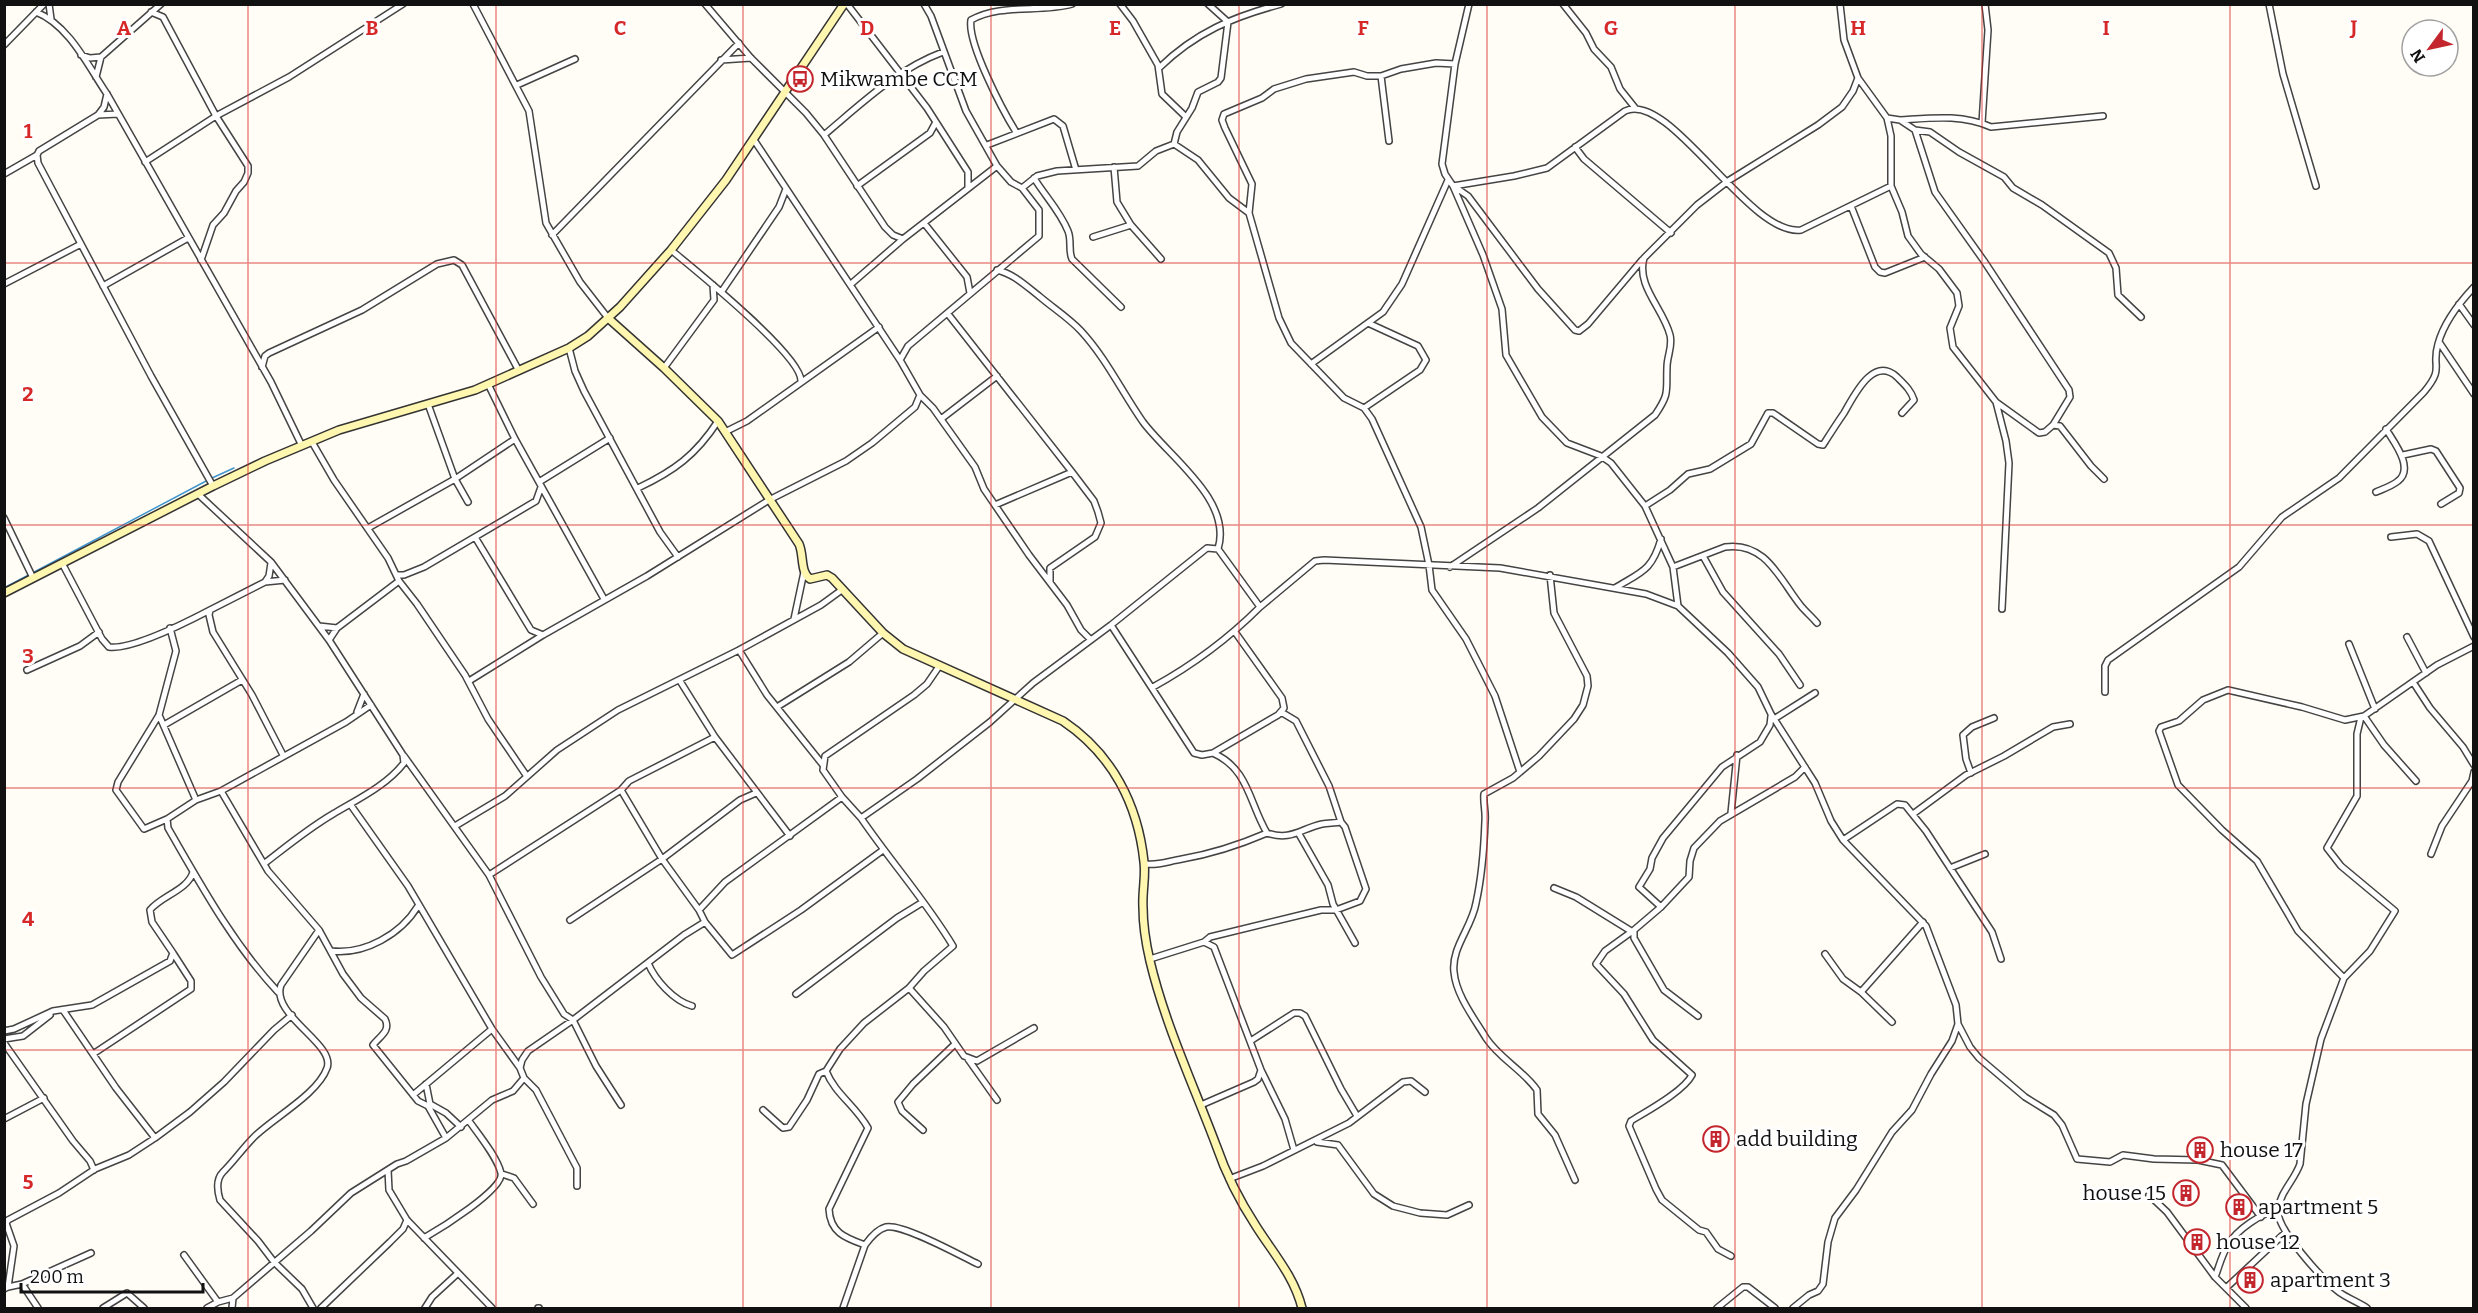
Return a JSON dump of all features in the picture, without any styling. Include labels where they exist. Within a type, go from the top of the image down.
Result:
[{"type":"street","points":[[4,45],[44,4]]},
{"type":"street","points":[[49,4],[51,19]]},
{"type":"street","points":[[96,77],[101,57],[162,4]]},
{"type":"street","points":[[162,4],[163,17],[216,116],[248,166],[248,173],[224,213],[213,225],[201,260]]},
{"type":"street","points":[[145,162],[216,116],[289,76],[404,4]]},
{"type":"street","points":[[473,4],[529,111],[534,130],[534,155],[546,223],[580,282],[608,318],[664,368],[727,431],[802,551],[804,572],[794,619]]},
{"type":"street","points":[[705,4],[751,58],[806,113],[824,135],[888,230],[903,239]]},
{"type":"street","points":[[4,593],[213,486],[302,446],[339,430],[476,390],[569,348],[588,336],[620,307],[671,250],[726,180],[846,4],[901,72],[968,172],[980,179]]},
{"type":"street","points":[[900,360],[908,346],[1039,236],[1039,210],[1022,188],[1011,182],[997,166],[966,111],[931,16],[924,4]]},
{"type":"street","points":[[1016,132],[989,83],[972,32],[971,20],[1009,10],[1057,8],[1072,4]]},
{"type":"street","points":[[1120,4],[1159,68],[1162,94],[1186,117]]},
{"type":"street","points":[[1209,4],[1228,22]]},
{"type":"street","points":[[1159,68],[1183,45],[1228,22],[1281,4]]},
{"type":"street","points":[[1469,4],[1455,64],[1442,164],[1483,255],[1502,309],[1506,355],[1549,427],[1570,445],[1601,456],[1615,466],[1645,506],[1673,567],[1678,606]]},
{"type":"street","points":[[1563,4],[1586,33],[1594,49],[1609,64],[1622,92],[1636,109],[1667,123],[1758,213],[1794,230],[1801,230],[1891,186]]},
{"type":"street","points":[[1840,4],[1844,40],[1858,78],[1887,118],[1891,136],[1891,186],[1902,212],[1908,236],[1953,286],[1959,298],[1959,306],[1950,328],[1953,347],[1996,402],[2039,433],[2045,432],[2053,425],[2070,397],[2069,390],[1984,261],[1935,192],[1915,130]]},
{"type":"street","points":[[1982,123],[1988,30],[1985,4]]},
{"type":"street","points":[[2269,4],[2283,74],[2316,186]]},
{"type":"street","points":[[36,12],[51,19],[81,55],[107,94],[262,367],[302,446]]},
{"type":"street","points":[[152,12],[163,17]]},
{"type":"street","points":[[1174,144],[1177,132],[1198,93],[1220,80],[1228,22]]},
{"type":"street","points":[[552,235],[739,43]]},
{"type":"street","points":[[824,135],[901,72],[943,52]]},
{"type":"street","points":[[81,55],[90,58],[101,57]]},
{"type":"street","points":[[721,60],[751,58]]},
{"type":"street","points":[[517,86],[575,59]]},
{"type":"street","points":[[1455,64],[1425,65],[1401,69],[1381,76],[1367,76],[1354,72],[1300,80],[1274,89],[1259,100],[1224,114],[1222,120],[1252,184],[1249,213],[1279,318],[1292,343],[1311,364],[1346,399],[1364,408],[1372,419],[1421,527],[1430,565],[1432,590],[1466,639],[1495,696],[1520,772]]},
{"type":"street","points":[[1381,76],[1389,141]]},
{"type":"street","points":[[1453,186],[1465,193],[1538,289],[1573,329],[1579,331],[1628,275],[1697,205],[1728,181],[1838,110],[1853,91],[1858,78]]},
{"type":"street","points":[[4,174],[98,115],[104,107],[107,94]]},
{"type":"street","points":[[1453,186],[1543,169],[1556,163],[1625,111],[1636,109]]},
{"type":"street","points":[[98,115],[118,114]]},
{"type":"street","points":[[1887,118],[1900,120],[1953,117],[1991,127],[2103,116]]},
{"type":"street","points":[[987,145],[1054,119],[1064,130],[1076,170]]},
{"type":"street","points":[[1900,120],[1915,130],[1930,132],[1959,152],[2004,177],[2013,188],[2042,205],[2105,249],[2116,268],[2118,295],[2141,317]]},
{"type":"street","points":[[857,186],[930,133],[936,122]]},
{"type":"street","points":[[754,140],[879,327],[920,395],[975,467],[984,489],[1067,605],[1081,630],[1090,639]]},
{"type":"street","points":[[1174,144],[1198,160],[1229,198],[1249,213]]},
{"type":"street","points":[[1022,188],[1034,178],[1057,171],[1138,166],[1156,151],[1174,144]]},
{"type":"street","points":[[1575,147],[1584,159],[1671,233]]},
{"type":"street","points":[[37,155],[38,163],[103,286],[213,486]]},
{"type":"street","points":[[851,284],[903,239],[997,166]]},
{"type":"street","points":[[1114,167],[1117,202],[1131,225],[1161,259]]},
{"type":"street","points":[[968,172],[968,188]]},
{"type":"street","points":[[1034,178],[1067,227],[1071,238],[1070,255],[1072,259],[1121,307]]},
{"type":"street","points":[[1311,364],[1383,312],[1402,284],[1448,180]]},
{"type":"street","points":[[722,291],[779,207],[786,189]]},
{"type":"street","points":[[1851,206],[1875,267],[1880,272],[1888,272],[1925,257]]},
{"type":"street","points":[[924,223],[969,281],[970,293]]},
{"type":"street","points":[[1093,237],[1131,225]]},
{"type":"street","points":[[103,286],[188,238]]},
{"type":"street","points":[[4,284],[81,244]]},
{"type":"street","points":[[671,250],[722,291],[799,369],[812,373]]},
{"type":"street","points":[[1450,567],[1538,508],[1655,415],[1664,402],[1668,390],[1667,366],[1671,336],[1642,278],[1641,269],[1644,258]]},
{"type":"street","points":[[262,367],[265,356],[269,353],[362,310],[437,264],[454,260],[462,265],[519,370]]},
{"type":"street","points":[[997,270],[1006,272],[1018,280],[1074,324],[1091,344],[1143,422],[1206,494],[1221,524],[1222,534],[1218,549]]},
{"type":"street","points":[[1628,275],[1642,278]]},
{"type":"street","points":[[969,281],[982,282]]},
{"type":"street","points":[[664,368],[714,300],[713,285]]},
{"type":"street","points":[[2105,692],[2105,666],[2108,660],[2239,567],[2282,517],[2339,478],[2435,379],[2438,369],[2436,352],[2439,342],[2459,304],[2474,287]]},
{"type":"street","points":[[2459,304],[2474,325]]},
{"type":"street","points":[[948,314],[1094,501],[1101,523],[1095,537],[1050,568],[1050,582]]},
{"type":"street","points":[[1364,408],[1423,368],[1426,360],[1418,346],[1368,323]]},
{"type":"street","points":[[727,431],[747,421],[879,327]]},
{"type":"street","points":[[2439,342],[2472,390]]},
{"type":"street","points":[[569,348],[578,378],[660,532],[678,557]]},
{"type":"street","points":[[799,369],[801,381]]},
{"type":"street","points":[[1645,506],[1666,493],[1688,474],[1710,468],[1750,444],[1768,413],[1773,413],[1818,444],[1823,445],[1858,386],[1879,371],[1893,373],[1912,394],[1914,400],[1902,413]]},
{"type":"street","points":[[941,420],[997,376]]},
{"type":"street","points":[[488,384],[515,439],[604,599]]},
{"type":"street","points":[[469,681],[769,500],[846,461],[872,443],[915,407],[920,395]]},
{"type":"street","points":[[1996,402],[2009,463],[2002,609]]},
{"type":"street","points":[[428,404],[455,479],[468,502]]},
{"type":"street","points":[[638,488],[671,472],[683,463],[710,434],[718,421]]},
{"type":"street","points":[[2053,425],[2060,426],[2104,479]]},
{"type":"street","points":[[2376,492],[2401,478],[2403,454],[2385,429]]},
{"type":"street","points":[[537,501],[540,485],[560,467],[610,438]]},
{"type":"street","points":[[368,528],[455,479],[515,439]]},
{"type":"street","points":[[312,442],[334,480],[397,574],[399,581],[469,681],[488,719],[526,775]]},
{"type":"street","points":[[2403,454],[2432,449],[2436,451],[2460,488],[2459,493],[2441,504]]},
{"type":"street","points":[[995,505],[1072,472]]},
{"type":"street","points":[[198,494],[271,562],[329,640],[403,755],[489,875],[541,976],[564,1014],[573,1020],[601,1074],[621,1105]]},
{"type":"street","points":[[397,574],[404,575],[423,567],[537,501],[548,499]]},
{"type":"street","points":[[4,518],[33,578]]},
{"type":"street","points":[[2391,537],[2417,534],[2429,541],[2474,637]]},
{"type":"street","points":[[475,537],[531,630],[543,635]]},
{"type":"street","points":[[1615,588],[1649,567],[1656,556],[1661,538]]},
{"type":"street","points":[[1673,567],[1729,546],[1763,555],[1817,623]]},
{"type":"street","points":[[861,818],[910,784],[990,722],[1014,698],[1111,625],[1207,548],[1218,549],[1260,607]]},
{"type":"street","points":[[1703,556],[1724,592],[1779,654],[1800,685]]},
{"type":"street","points":[[1153,687],[1183,670],[1235,632],[1260,607],[1319,560],[1490,567],[1550,575],[1646,594],[1678,606],[1728,653],[1758,687],[1772,717],[1805,767],[1831,821],[1843,840],[1923,922],[1931,935],[1952,992],[1958,1024],[1978,1058],[2025,1097],[2054,1115],[2062,1125],[2077,1159],[2110,1162],[2118,1160],[2123,1155],[2154,1159],[2198,1160],[2222,1165],[2261,1217]]},
{"type":"street","points":[[265,582],[272,567],[271,562]]},
{"type":"street","points":[[62,563],[105,643],[115,648],[170,628],[265,582],[285,580]]},
{"type":"street","points":[[804,572],[810,579],[826,575],[832,578],[883,633],[903,649],[1063,721],[1081,733],[1113,769],[1132,806],[1145,864],[1143,910],[1150,959],[1164,1008],[1229,1179],[1251,1218],[1290,1277],[1302,1308]]},
{"type":"street","points":[[1550,575],[1554,613],[1587,676],[1588,687],[1583,705],[1574,719],[1520,772],[1484,794],[1482,872],[1473,918],[1455,955],[1454,975],[1463,997],[1494,1050],[1537,1090],[1538,1114],[1555,1135],[1575,1180]]},
{"type":"street","points":[[329,640],[337,628],[399,581]]},
{"type":"street","points":[[455,826],[505,796],[526,775],[557,750],[618,710],[739,650],[821,605],[843,589]]},
{"type":"street","points":[[210,610],[213,632],[283,755]]},
{"type":"street","points":[[1111,625],[1194,753],[1202,755],[1212,753],[1281,712],[1284,708],[1282,698],[1235,632]]},
{"type":"street","points":[[319,626],[337,628]]},
{"type":"street","points":[[170,628],[176,651],[159,715],[118,782],[116,790],[144,829],[167,819],[196,800],[221,791],[346,722],[371,705]]},
{"type":"street","points":[[27,670],[80,646],[99,632]]},
{"type":"street","points":[[777,707],[849,662],[883,633]]},
{"type":"street","points":[[2407,637],[2426,673]]},
{"type":"street","points":[[2349,644],[2375,709]]},
{"type":"street","points":[[2344,978],[2298,931],[2256,861],[2222,830],[2177,783],[2159,730],[2161,727],[2180,721],[2203,700],[2228,690],[2302,706],[2349,721],[2375,709],[2426,673],[2474,646]]},
{"type":"street","points":[[739,650],[777,707],[823,765]]},
{"type":"street","points":[[763,1110],[783,1128],[789,1127],[807,1100],[819,1074],[825,1071],[840,1049],[864,1023],[909,988],[924,971],[953,946],[914,887],[823,770],[825,756],[921,690],[940,665]]},
{"type":"street","points":[[164,725],[242,680]]},
{"type":"street","points":[[680,681],[715,736],[790,836]]},
{"type":"street","points":[[2413,682],[2430,708],[2473,760],[2474,765]]},
{"type":"street","points":[[1661,908],[1639,887],[1652,865],[1652,858],[1663,838],[1722,767],[1760,742],[1772,717],[1815,693]]},
{"type":"street","points":[[357,713],[364,694]]},
{"type":"street","points":[[1150,959],[1204,942],[1210,937],[1321,910],[1336,909],[1360,901],[1366,889],[1329,786],[1296,721],[1281,712]]},
{"type":"street","points":[[159,715],[196,800]]},
{"type":"street","points":[[2362,716],[2416,781]]},
{"type":"street","points":[[2362,716],[2357,734],[2358,796],[2327,848],[2341,866],[2395,911],[2370,951],[2344,978],[2321,1039],[2312,1072],[2300,1164],[2297,1173],[2285,1188],[2278,1209],[2281,1226],[2303,1254],[2339,1292],[2367,1308]]},
{"type":"street","points":[[1971,773],[1966,759],[1963,735],[1972,728],[1994,718]]},
{"type":"street","points":[[1912,814],[1944,789],[1971,773],[2053,727],[2070,724]]},
{"type":"street","points":[[489,875],[621,790],[629,781],[715,736]]},
{"type":"street","points":[[1212,753],[1227,760],[1248,786],[1267,833]]},
{"type":"street","points":[[265,863],[319,822],[366,795],[398,770],[404,763],[403,755]]},
{"type":"street","points":[[1731,813],[1737,755]]},
{"type":"street","points":[[1731,1256],[1718,1248],[1706,1232],[1700,1230],[1662,1200],[1629,1126],[1631,1121],[1665,1099],[1689,1081],[1692,1076],[1653,1040],[1624,994],[1596,964],[1605,951],[1661,908],[1689,877],[1694,848],[1720,821],[1764,797],[1795,777],[1805,767]]},
{"type":"street","points":[[2431,854],[2442,826],[2472,781],[2474,772]]},
{"type":"street","points":[[621,790],[662,859],[699,910],[705,922],[732,955],[801,910],[883,850]]},
{"type":"street","points":[[221,791],[279,885],[319,930],[343,974],[361,998],[385,1018],[386,1032],[372,1045],[417,1101],[446,1113],[461,1127]]},
{"type":"street","points":[[570,920],[662,859],[740,800],[756,793]]},
{"type":"street","points":[[699,910],[725,882],[842,797]]},
{"type":"street","points":[[1843,840],[1897,804],[1902,803],[1950,868],[1992,932],[2001,959]]},
{"type":"street","points":[[350,804],[408,886],[492,1029],[520,1068],[524,1078],[536,1090],[577,1168],[577,1186]]},
{"type":"street","points":[[167,819],[168,828],[193,872],[249,957],[278,992]]},
{"type":"street","points":[[1145,864],[1154,865],[1197,857],[1267,833],[1275,836],[1299,834],[1322,824],[1341,822]]},
{"type":"street","points":[[1299,834],[1329,888],[1336,909],[1355,943]]},
{"type":"street","points":[[1950,868],[1985,854]]},
{"type":"street","points":[[93,1054],[191,989],[191,981],[152,922],[150,910],[155,904],[189,881],[193,872]]},
{"type":"street","points":[[1554,888],[1576,897],[1633,930]]},
{"type":"street","points":[[796,994],[897,918],[923,902]]},
{"type":"street","points":[[331,951],[352,952],[375,944],[407,920],[418,906]]},
{"type":"street","points":[[520,1068],[528,1051],[705,922]]},
{"type":"street","points":[[1861,992],[1923,922]]},
{"type":"street","points":[[313,1308],[302,1289],[274,1263],[258,1241],[220,1200],[218,1177],[254,1137],[302,1098],[322,1077],[328,1067],[323,1051],[279,999],[278,992],[319,930]]},
{"type":"street","points":[[1633,930],[1634,938],[1661,987],[1698,1016]]},
{"type":"street","points":[[1204,942],[1214,947],[1218,954],[1261,1070],[1285,1119],[1294,1150]]},
{"type":"street","points":[[4,1031],[14,1029],[53,1011],[83,1008],[99,1002],[166,965],[173,954]]},
{"type":"street","points":[[1825,954],[1843,979],[1861,992],[1892,1022]]},
{"type":"street","points":[[648,963],[654,974],[679,1000],[692,1006]]},
{"type":"street","points":[[909,988],[944,1027],[997,1100]]},
{"type":"street","points":[[63,1010],[123,1097],[155,1138]]},
{"type":"street","points":[[53,1011],[23,1036],[4,1041],[73,1141],[90,1161],[94,1170]]},
{"type":"street","points":[[1252,1041],[1291,1015],[1300,1013],[1308,1020],[1332,1072],[1357,1116]]},
{"type":"street","points":[[91,1253],[22,1284],[6,1288],[14,1246],[6,1223],[94,1170],[129,1155],[155,1138],[190,1112],[224,1082],[274,1030],[292,1015]]},
{"type":"street","points":[[1793,1308],[1818,1291],[1823,1284],[1828,1242],[1835,1218],[1856,1190],[1892,1132],[1912,1110],[1952,1041],[1958,1024]]},
{"type":"street","points":[[968,1059],[977,1061],[1034,1028]]},
{"type":"street","points":[[413,1095],[492,1029]]},
{"type":"street","points":[[923,1130],[902,1111],[898,1102],[907,1090],[955,1044]]},
{"type":"street","points":[[1201,1105],[1254,1082],[1258,1079],[1261,1070]]},
{"type":"street","points":[[825,1071],[832,1086],[858,1112],[867,1128],[866,1135],[840,1182],[829,1209],[829,1217],[846,1239],[865,1245]]},
{"type":"street","points":[[207,1308],[233,1298],[351,1193],[446,1138],[470,1121],[492,1100],[513,1090],[524,1078]]},
{"type":"street","points":[[1229,1179],[1315,1141],[1357,1116],[1403,1082],[1411,1081],[1425,1092]]},
{"type":"street","points":[[426,1084],[429,1105],[446,1138]]},
{"type":"street","points":[[4,1119],[44,1098]]},
{"type":"street","points":[[470,1121],[502,1174],[514,1178],[533,1204]]},
{"type":"street","points":[[1315,1141],[1338,1145],[1374,1194],[1393,1206],[1420,1213],[1448,1215],[1469,1205]]},
{"type":"street","points":[[387,1182],[388,1170]]},
{"type":"street","points":[[424,1238],[489,1192],[499,1183],[502,1174]]},
{"type":"street","points":[[380,1175],[387,1182],[394,1201],[407,1220],[492,1308]]},
{"type":"street","points":[[2149,1195],[2172,1219],[2189,1245],[2215,1277],[2246,1308]]},
{"type":"street","points":[[2215,1277],[2227,1245],[2261,1217],[2278,1209]]},
{"type":"street","points":[[322,1308],[403,1229],[407,1220]]},
{"type":"street","points":[[843,1308],[865,1245],[880,1230],[888,1226],[910,1232],[978,1264]]},
{"type":"street","points":[[2226,1288],[2286,1232]]},
{"type":"street","points":[[184,1255],[218,1302]]},
{"type":"street","points":[[425,1308],[432,1297],[457,1274]]},
{"type":"street","points":[[22,1284],[38,1308]]},
{"type":"street","points":[[1717,1308],[1743,1287],[1748,1287],[1775,1308]]},
{"type":"street","points":[[103,1308],[127,1293],[144,1308]]},
{"type":"street","points":[[232,1308],[233,1298]]},
{"type":"waterway","points":[[212,478],[234,468]]},
{"type":"waterway","points":[[4,588],[208,480]]},
{"type":"place","name":"Mikwambe CCM","points":[[800,79]]},
{"type":"place","name":"add building","points":[[1716,1139]]},
{"type":"place","name":"house 17","points":[[2200,1150]]},
{"type":"place","name":"house 15","points":[[2186,1193]]},
{"type":"place","name":"apartment 5","points":[[2239,1207]]},
{"type":"place","name":"house 12","points":[[2197,1242]]},
{"type":"place","name":"apartment 3","points":[[2250,1280]]}]
